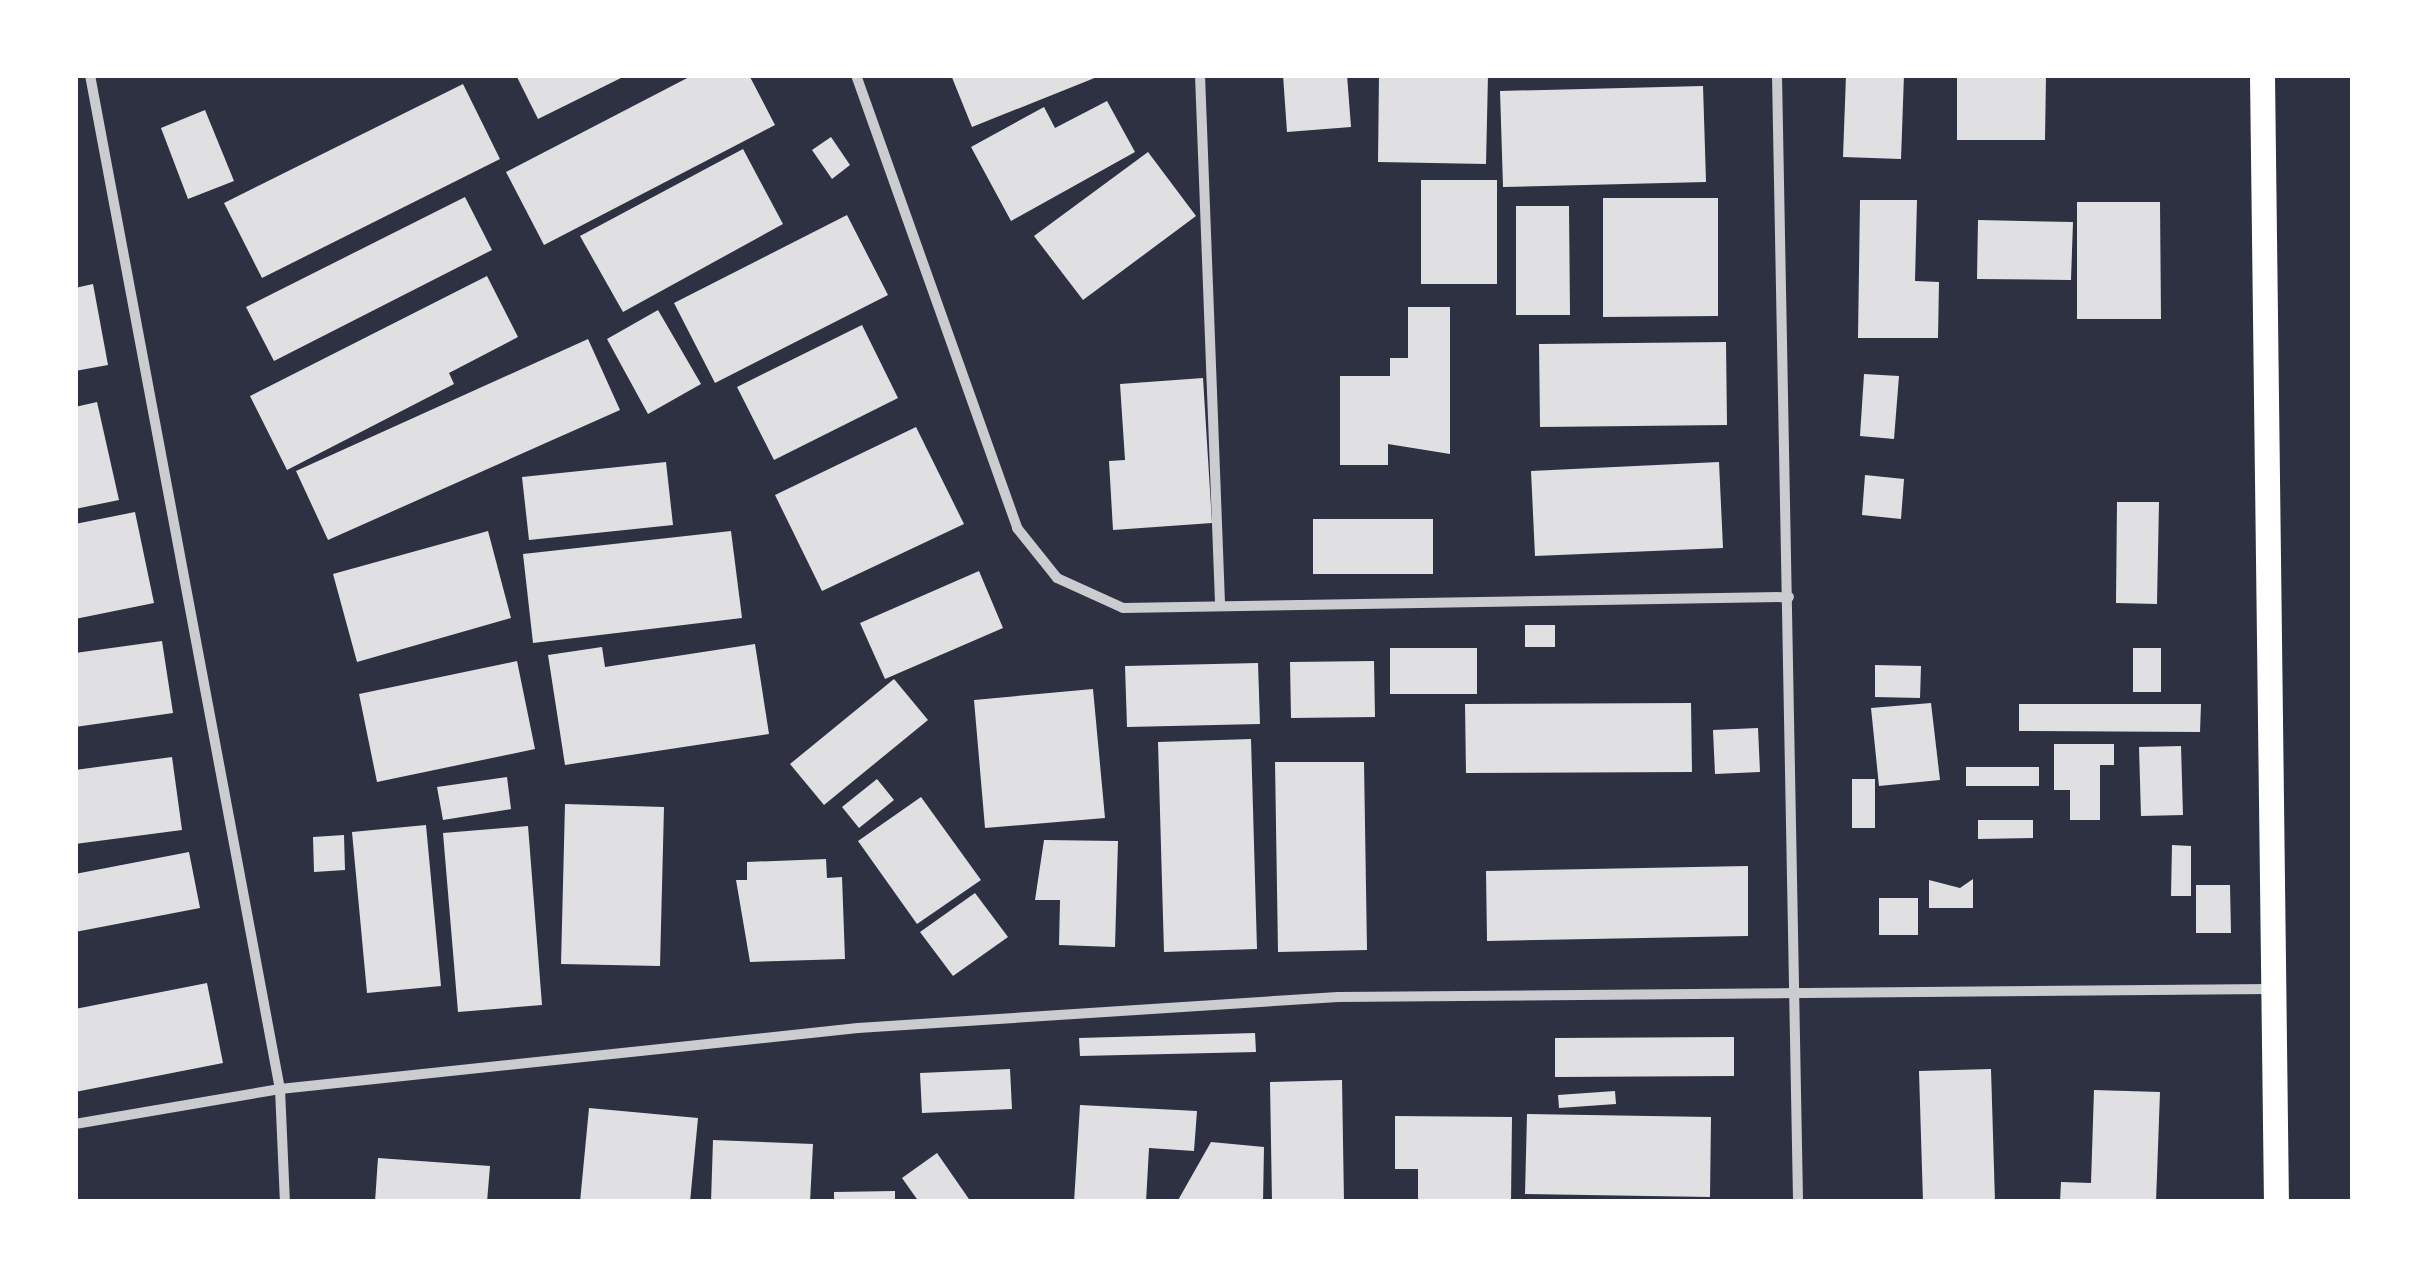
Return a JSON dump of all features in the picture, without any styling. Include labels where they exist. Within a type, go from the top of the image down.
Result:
[{"type":"main road","points":[[2262,75],[2270,989],[2276,1202]]},
{"type":"street","points":[[90,75],[280,1088],[285,1202]]},
{"type":"street","points":[[856,75],[1017,528],[1057,578],[1123,608],[1789,597]]},
{"type":"street","points":[[1200,75],[1220,604]]},
{"type":"street","points":[[1777,75],[1798,1202]]},
{"type":"street","points":[[75,1124],[280,1088],[915,1024],[1338,997],[2270,989]]},
{"type":"building","points":[[516,75],[627,75],[538,119]]},
{"type":"building","points":[[693,75],[749,75],[775,125],[544,245],[506,172]]},
{"type":"building","points":[[951,75],[1102,75],[972,127]]},
{"type":"building","points":[[1283,75],[1347,75],[1351,127],[1287,132]]},
{"type":"building","points":[[1379,75],[1488,75],[1486,164],[1378,162]]},
{"type":"building","points":[[1846,75],[1904,75],[1901,159],[1843,157]]},
{"type":"building","points":[[1957,75],[2046,75],[2045,140],[1957,140]]},
{"type":"building","points":[[463,84],[500,159],[262,278],[224,203]]},
{"type":"building","points":[[1703,86],[1706,182],[1503,187],[1500,91]]},
{"type":"building","points":[[1107,101],[1135,152],[1011,221],[971,147],[1044,107],[1055,128]]},
{"type":"building","points":[[205,110],[234,181],[188,199],[161,128]]},
{"type":"building","points":[[831,137],[850,165],[832,179],[812,150]]},
{"type":"building","points":[[743,149],[783,224],[623,312],[580,236]]},
{"type":"building","points":[[1148,152],[1196,216],[1083,300],[1034,236]]},
{"type":"building","points":[[1421,180],[1497,180],[1497,284],[1421,284]]},
{"type":"building","points":[[465,197],[492,250],[274,361],[246,307]]},
{"type":"building","points":[[1603,198],[1718,198],[1718,316],[1603,317]]},
{"type":"building","points":[[1860,200],[1917,200],[1915,281],[1939,282],[1938,338],[1858,338]]},
{"type":"building","points":[[2077,202],[2160,202],[2161,319],[2077,319]]},
{"type":"building","points":[[1516,206],[1569,206],[1570,315],[1516,315]]},
{"type":"building","points":[[847,215],[888,295],[715,383],[674,303]]},
{"type":"building","points":[[1978,220],[2073,222],[2071,280],[1977,279]]},
{"type":"building","points":[[487,276],[518,337],[449,373],[454,384],[287,470],[250,396]]},
{"type":"building","points":[[93,284],[108,365],[75,371],[75,288]]},
{"type":"building","points":[[1408,307],[1450,307],[1450,454],[1388,444],[1388,465],[1340,465],[1340,376],[1390,376],[1390,358],[1408,358]]},
{"type":"building","points":[[658,310],[701,384],[648,414],[607,339]]},
{"type":"building","points":[[862,325],[898,398],[774,460],[737,387]]},
{"type":"building","points":[[588,339],[620,410],[328,540],[296,471]]},
{"type":"building","points":[[1726,342],[1727,425],[1540,427],[1539,344]]},
{"type":"building","points":[[1864,374],[1899,376],[1894,439],[1860,436]]},
{"type":"building","points":[[1203,378],[1212,523],[1113,530],[1109,461],[1125,460],[1120,384]]},
{"type":"building","points":[[97,402],[119,500],[75,509],[75,407]]},
{"type":"building","points":[[916,427],[964,524],[822,591],[775,495]]},
{"type":"building","points":[[666,462],[673,525],[529,540],[522,477]]},
{"type":"building","points":[[1719,462],[1723,548],[1535,556],[1531,471]]},
{"type":"building","points":[[1865,475],[1904,479],[1901,519],[1862,515]]},
{"type":"building","points":[[2117,502],[2159,502],[2157,604],[2116,603]]},
{"type":"building","points":[[135,512],[154,603],[75,619],[75,524]]},
{"type":"building","points":[[1313,519],[1433,519],[1433,574],[1313,574]]},
{"type":"building","points":[[488,531],[511,618],[357,662],[333,574]]},
{"type":"building","points":[[731,531],[742,618],[533,643],[523,554]]},
{"type":"building","points":[[979,571],[1003,628],[885,679],[860,623]]},
{"type":"building","points":[[1525,625],[1555,625],[1555,647],[1525,647]]},
{"type":"building","points":[[162,641],[173,713],[75,727],[75,653]]},
{"type":"building","points":[[755,644],[769,734],[565,765],[548,655],[602,647],[605,667]]},
{"type":"building","points":[[1390,648],[1477,648],[1477,694],[1390,694]]},
{"type":"building","points":[[2133,648],[2161,648],[2161,692],[2133,692]]},
{"type":"building","points":[[517,661],[535,749],[377,782],[359,694]]},
{"type":"building","points":[[1374,661],[1375,717],[1291,718],[1290,662]]},
{"type":"building","points":[[1258,663],[1260,724],[1127,727],[1125,666]]},
{"type":"building","points":[[1875,665],[1921,666],[1920,698],[1875,697]]},
{"type":"building","points":[[894,679],[928,720],[824,805],[790,764]]},
{"type":"building","points":[[1093,689],[1105,818],[985,828],[974,700]]},
{"type":"building","points":[[1691,703],[1692,772],[1466,773],[1465,704]]},
{"type":"building","points":[[1931,703],[1940,780],[1879,786],[1871,708]]},
{"type":"building","points":[[2019,704],[2201,704],[2200,732],[2019,731]]},
{"type":"building","points":[[1758,728],[1760,772],[1715,774],[1713,730]]},
{"type":"building","points":[[1251,739],[1257,949],[1164,952],[1158,742]]},
{"type":"building","points":[[2054,744],[2114,744],[2114,765],[2100,765],[2100,820],[2070,820],[2070,790],[2054,790]]},
{"type":"building","points":[[2181,746],[2183,815],[2141,816],[2139,747]]},
{"type":"building","points":[[172,757],[182,830],[75,844],[75,770]]},
{"type":"building","points":[[1275,762],[1364,762],[1367,950],[1278,952]]},
{"type":"building","points":[[1966,767],[2039,767],[2039,786],[1966,786]]},
{"type":"building","points":[[507,777],[511,809],[443,820],[437,787]]},
{"type":"building","points":[[877,779],[894,800],[859,828],[842,807]]},
{"type":"building","points":[[1852,779],[1875,779],[1875,828],[1852,828]]},
{"type":"building","points":[[921,797],[981,880],[917,924],[858,841]]},
{"type":"building","points":[[565,804],[664,807],[660,966],[561,964]]},
{"type":"building","points":[[1978,820],[2033,820],[2033,838],[1978,839]]},
{"type":"building","points":[[426,825],[441,986],[367,993],[352,832]]},
{"type":"building","points":[[528,826],[542,1005],[458,1012],[443,833]]},
{"type":"building","points":[[344,835],[345,870],[314,872],[313,837]]},
{"type":"building","points":[[1044,840],[1118,841],[1115,947],[1059,945],[1060,900],[1035,900]]},
{"type":"building","points":[[2172,845],[2191,846],[2191,896],[2171,896]]},
{"type":"building","points":[[189,852],[200,908],[75,932],[75,874]]},
{"type":"building","points":[[826,859],[827,878],[842,877],[845,959],[750,962],[736,880],[747,880],[747,862]]},
{"type":"building","points":[[1748,866],[1748,936],[1487,941],[1486,871]]},
{"type":"building","points":[[1973,879],[1973,908],[1929,908],[1929,880],[1960,888]]},
{"type":"building","points":[[2196,885],[2230,885],[2231,933],[2196,933]]},
{"type":"building","points":[[975,893],[1008,937],[953,976],[920,932]]},
{"type":"building","points":[[1879,898],[1918,898],[1918,935],[1879,935]]},
{"type":"building","points":[[207,983],[223,1063],[75,1092],[75,1009]]},
{"type":"building","points":[[1255,1033],[1256,1052],[1080,1056],[1079,1038]]},
{"type":"building","points":[[1734,1037],[1734,1076],[1555,1077],[1555,1038]]},
{"type":"building","points":[[1010,1069],[1012,1109],[922,1113],[920,1073]]},
{"type":"building","points":[[1991,1069],[1995,1202],[1923,1202],[1919,1071]]},
{"type":"building","points":[[1342,1080],[1344,1202],[1272,1202],[1270,1082]]},
{"type":"building","points":[[2094,1090],[2160,1092],[2156,1202],[2060,1202],[2061,1182],[2091,1183]]},
{"type":"building","points":[[1615,1091],[1616,1104],[1559,1108],[1558,1095]]},
{"type":"building","points":[[1080,1105],[1197,1111],[1194,1151],[1149,1148],[1146,1202],[1074,1202]]},
{"type":"building","points":[[589,1108],[698,1118],[690,1202],[580,1202]]},
{"type":"building","points":[[1527,1114],[1711,1117],[1710,1197],[1525,1194]]},
{"type":"building","points":[[1395,1116],[1512,1117],[1511,1202],[1418,1202],[1418,1169],[1395,1169]]},
{"type":"building","points":[[713,1140],[813,1144],[810,1202],[711,1202]]},
{"type":"building","points":[[1211,1142],[1264,1147],[1263,1202],[1177,1202]]},
{"type":"building","points":[[937,1153],[971,1202],[919,1202],[902,1178]]},
{"type":"building","points":[[378,1158],[490,1166],[487,1202],[375,1202]]},
{"type":"building","points":[[895,1191],[895,1202],[834,1202],[834,1192]]}]
